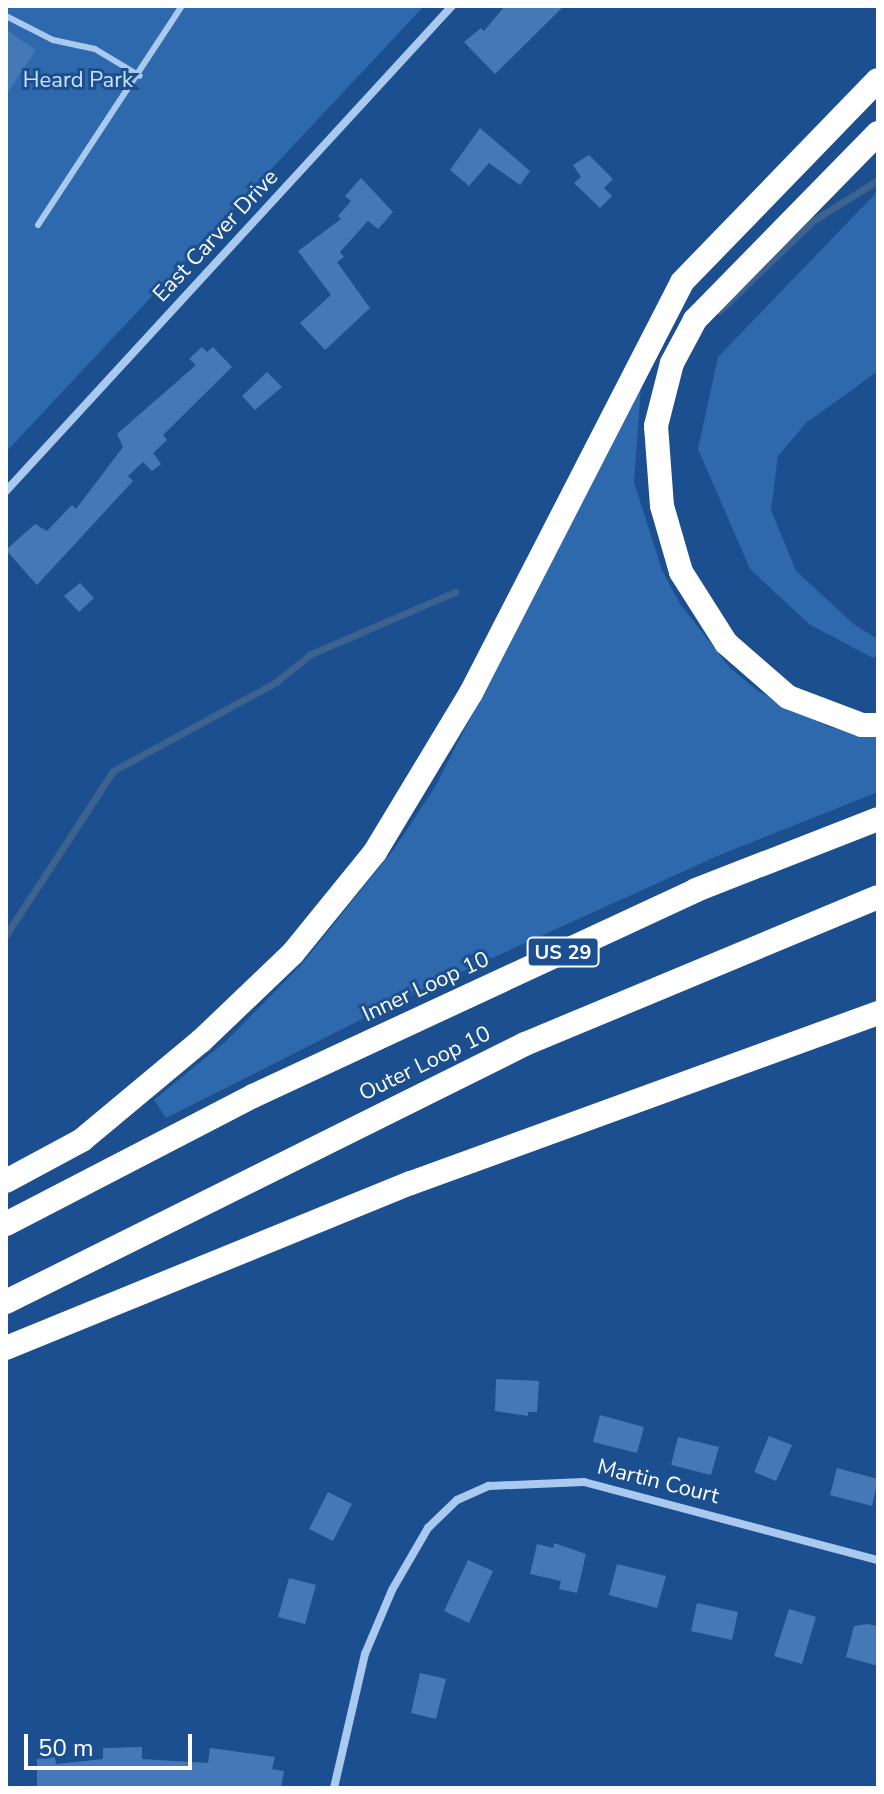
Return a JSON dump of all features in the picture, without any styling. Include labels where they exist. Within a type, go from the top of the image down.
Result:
[{"type":"highway","points":[[6,1181],[82,1140],[201,1041],[293,953],[375,852],[471,693],[682,282],[878,80]]},
{"type":"highway","points":[[878,133],[695,320],[672,363],[656,426],[662,506],[681,572],[726,643],[788,697],[862,725],[878,725]]},
{"type":"highway","name":"Inner Loop 10","points":[[6,1224],[267,1089],[696,890],[878,819]]},
{"type":"highway","name":"Outer Loop 10","points":[[6,1302],[525,1044],[878,897]]},
{"type":"highway","points":[[6,1348],[411,1183],[878,1013]]},
{"type":"street","name":"East Carver Drive","points":[[6,491],[452,6]]},
{"type":"street","name":"Martin Court","points":[[334,1788],[365,1654],[392,1590],[428,1528],[457,1500],[489,1486],[584,1482],[878,1560]]},
{"type":"lane","points":[[38,225],[140,76],[182,6]]},
{"type":"lane","points":[[6,16],[53,40],[95,49],[140,76]]},
{"type":"green space","name":"Heard Park","points":[[6,6],[424,6],[6,452]]},
{"type":"green space","points":[[878,191],[878,371],[806,423],[778,456],[771,510],[796,571],[856,626],[878,639],[878,655],[873,658],[809,624],[750,569],[698,449],[718,357]]},
{"type":"green space","points":[[641,387],[634,482],[662,570],[680,604],[730,668],[758,691],[829,727],[878,737],[878,792],[722,854],[406,997],[166,1118],[154,1100],[226,1041],[301,965],[394,849],[435,787]]},
{"type":"building","points":[[505,6],[564,6],[495,74],[464,42],[481,28],[484,31]]},
{"type":"building","points":[[6,30],[36,50],[6,95]]},
{"type":"building","points":[[480,128],[530,171],[520,185],[489,163],[469,186],[450,170]]},
{"type":"building","points":[[589,155],[613,179],[604,188],[612,196],[600,208],[574,183],[581,177],[573,165]]},
{"type":"building","points":[[361,178],[393,212],[378,229],[368,221],[340,252],[344,257],[337,262],[370,308],[325,350],[300,323],[331,295],[298,251],[341,219],[338,216],[351,201],[345,196]]},
{"type":"building","points":[[202,347],[207,352],[213,347],[232,367],[163,435],[167,440],[153,453],[161,464],[152,471],[143,462],[128,476],[133,481],[37,585],[6,550],[35,524],[47,531],[72,505],[76,509],[123,447],[117,434],[196,365],[189,359]]},
{"type":"building","points":[[267,372],[282,387],[255,410],[242,396]]},
{"type":"building","points":[[80,583],[94,598],[79,612],[64,596]]},
{"type":"building","points":[[496,1379],[539,1381],[537,1412],[528,1412],[528,1416],[495,1411]]},
{"type":"building","points":[[600,1415],[644,1427],[637,1453],[593,1442]]},
{"type":"building","points":[[769,1436],[792,1445],[776,1481],[754,1472]]},
{"type":"building","points":[[678,1437],[719,1447],[711,1475],[671,1465]]},
{"type":"building","points":[[837,1468],[878,1479],[872,1506],[830,1495]]},
{"type":"building","points":[[328,1492],[352,1504],[333,1541],[309,1529]]},
{"type":"building","points":[[554,1543],[586,1554],[577,1593],[559,1589],[561,1581],[530,1574],[537,1544],[553,1548]]},
{"type":"building","points":[[468,1560],[493,1571],[469,1623],[444,1611]]},
{"type":"building","points":[[617,1564],[666,1576],[657,1608],[609,1595]]},
{"type":"building","points":[[289,1578],[316,1585],[305,1624],[278,1617]]},
{"type":"building","points":[[697,1603],[738,1612],[732,1640],[691,1631]]},
{"type":"building","points":[[789,1609],[816,1617],[802,1664],[774,1656]]},
{"type":"building","points":[[854,1626],[878,1626],[878,1666],[846,1657]]},
{"type":"building","points":[[420,1673],[446,1679],[436,1719],[411,1713]]},
{"type":"building","points":[[142,1747],[142,1759],[208,1763],[210,1748],[275,1757],[272,1769],[284,1771],[281,1788],[37,1788],[37,1759],[55,1757],[56,1764],[103,1759],[103,1748]]},
{"type":"waterway","points":[[719,311],[814,220],[878,180]]},
{"type":"waterway","points":[[6,935],[113,771],[276,682],[311,654],[455,592]]}]
